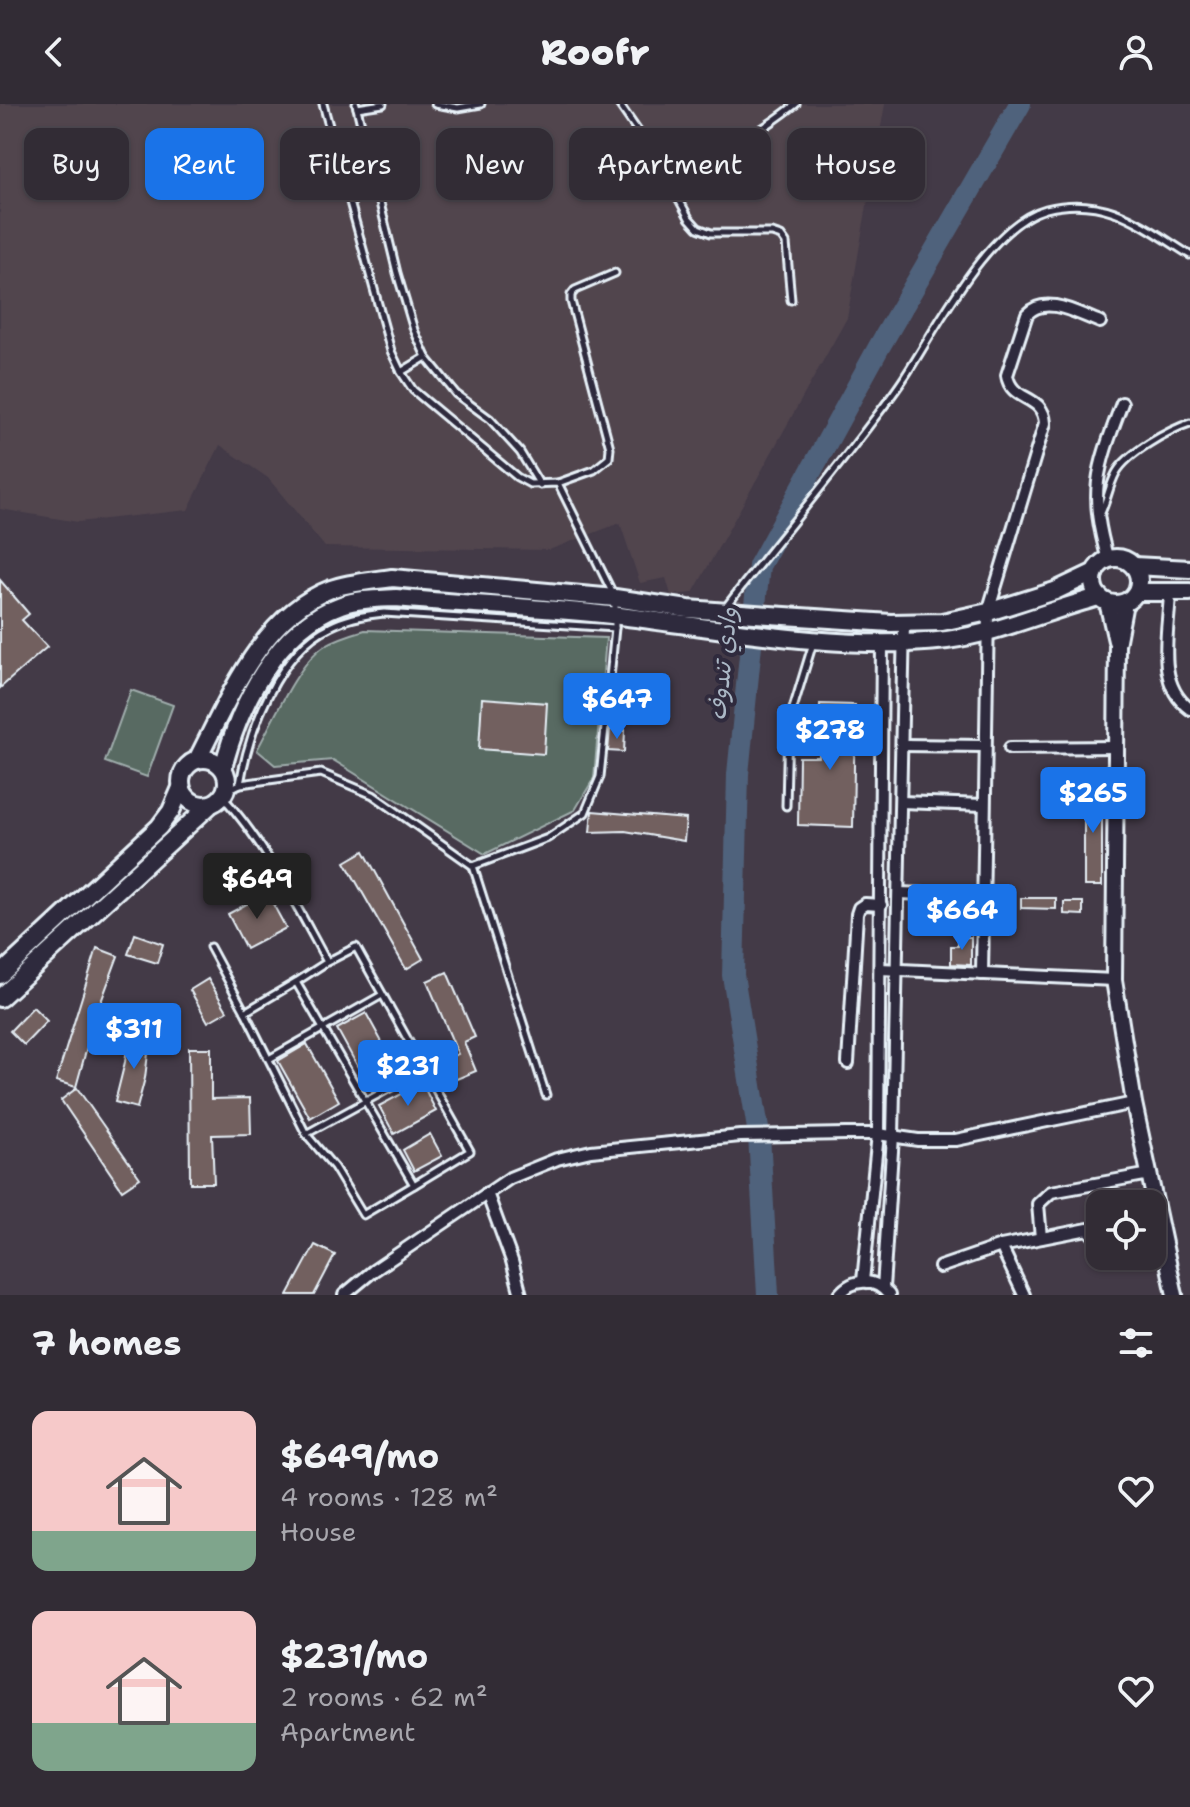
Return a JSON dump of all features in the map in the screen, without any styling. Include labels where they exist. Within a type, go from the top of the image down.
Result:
[{"type":"main road","points":[[0,975],[159,827],[171,811],[186,767],[197,760],[244,674],[270,634],[298,608],[330,589],[392,578],[615,598],[722,612],[904,623],[942,622],[988,612],[1055,591],[1095,572],[1108,560],[1126,560],[1138,574],[1117,645],[1114,980],[1152,1190]]},
{"type":"main road","points":[[1134,566],[1190,569]]},
{"type":"main road","points":[[1095,572],[1093,581],[1103,600],[1117,645]]},
{"type":"main road","points":[[223,768],[231,737],[257,685],[282,645],[310,621],[340,605],[366,599],[396,598],[763,635],[904,643],[987,634],[1059,607],[1190,592]]},
{"type":"main road","points":[[0,998],[225,794],[227,775],[223,768],[212,760],[197,760]]},
{"type":"main road","points":[[181,788],[189,800],[202,806],[225,794]]},
{"type":"main road","points":[[1166,1266],[1175,1295]]},
{"type":"street","points":[[982,974],[988,612],[1045,423],[1044,412],[1038,404],[1013,391],[1007,375],[1027,314],[1034,306],[1045,303],[1100,322]]},
{"type":"street","points":[[1108,560],[1097,519],[1095,494],[1098,472],[1122,403]]},
{"type":"street","points":[[1170,592],[1168,679],[1180,701],[1190,709]]},
{"type":"street","points":[[839,1295],[853,1283],[863,1281],[886,1291],[893,1136],[904,623]]},
{"type":"street","points":[[863,1281],[878,1134],[882,643]]},
{"type":"street","points":[[903,745],[984,746]]},
{"type":"street","points":[[1010,748],[1117,747]]},
{"type":"street","points":[[901,802],[984,805]]},
{"type":"street","points":[[899,893],[983,896]]},
{"type":"street","points":[[848,1063],[857,914],[865,904],[881,905]]},
{"type":"street","points":[[880,969],[1114,980]]},
{"type":"street","points":[[344,1295],[373,1271],[487,1193],[534,1166],[591,1151],[740,1136],[878,1134],[918,1140],[956,1140],[1134,1103]]},
{"type":"street","points":[[1041,1238],[1038,1204],[1044,1196],[1051,1192],[1150,1174]]},
{"type":"street","points":[[487,1193],[521,1295]]},
{"type":"street","points":[[940,1267],[1001,1246],[1086,1229]]},
{"type":"street","points":[[1001,1246],[1024,1295]]},
{"type":"lane","points":[[323,104],[330,128]]},
{"type":"lane","points":[[361,128],[356,106],[383,104]]},
{"type":"lane","points":[[435,104],[458,108],[481,104]]},
{"type":"lane","points":[[619,104],[636,128]]},
{"type":"lane","points":[[762,128],[796,104]]},
{"type":"lane","points":[[350,200],[391,351],[401,372],[413,390],[517,477],[530,484],[558,483],[594,470],[609,458],[610,448],[571,295],[575,290],[615,273]]},
{"type":"lane","points":[[379,200],[414,330],[426,357],[456,394],[490,419],[520,452],[541,486]]},
{"type":"lane","points":[[679,200],[698,228],[711,233],[772,233],[781,236],[786,243],[791,300]]},
{"type":"lane","points":[[722,612],[868,427],[904,377],[960,288],[995,245],[1022,220],[1043,210],[1075,204],[1109,208],[1190,255]]},
{"type":"lane","points":[[401,372],[426,357]]},
{"type":"lane","points":[[1097,519],[1117,472],[1127,459],[1179,426],[1190,423]]},
{"type":"lane","points":[[473,866],[548,838],[585,813],[600,777],[616,622],[615,598],[558,483]]},
{"type":"lane","points":[[225,794],[280,675],[304,645],[327,628],[357,616],[384,613],[616,622]]},
{"type":"lane","points":[[786,806],[788,725],[814,638]]},
{"type":"lane","points":[[225,794],[321,773],[373,795],[473,866],[546,1095]]},
{"type":"lane","points":[[225,794],[282,877],[327,962]]},
{"type":"lane","points":[[210,947],[306,1134],[334,1167],[363,1215],[470,1151],[356,947],[245,1012]]},
{"type":"lane","points":[[296,982],[414,1185]]},
{"type":"lane","points":[[269,1059],[382,995]]},
{"type":"lane","points":[[306,1134],[423,1070]]},
{"type":"shaded area","points":[[0,104],[885,104],[881,128],[787,128],[787,200],[868,200],[847,318],[693,593],[671,595],[666,578],[640,583],[620,523],[549,550],[325,547],[268,478],[220,445],[188,510],[78,522],[0,509]]},
{"type":"green space","points":[[365,630],[606,638],[594,778],[575,810],[485,854],[333,760],[275,765],[257,750],[287,694],[314,654],[334,641]]},
{"type":"green space","points":[[131,690],[173,705],[147,777],[105,762]]},
{"type":"building","points":[[0,580],[29,614],[22,620],[47,647],[0,688]]},
{"type":"building","points":[[482,698],[547,703],[544,754],[479,749]]},
{"type":"building","points":[[820,704],[855,705],[853,827],[798,825],[799,757],[819,757]]},
{"type":"building","points":[[610,729],[625,730],[624,752],[608,751]]},
{"type":"building","points":[[1084,784],[1102,784],[1102,886],[1084,886]]},
{"type":"building","points":[[592,811],[686,819],[684,841],[625,831],[590,832]]},
{"type":"building","points":[[364,851],[423,959],[406,969],[345,862]]},
{"type":"building","points":[[267,893],[286,928],[246,949],[228,914]]},
{"type":"building","points":[[1021,898],[1056,898],[1056,909],[1021,908]]},
{"type":"building","points":[[1064,902],[1083,902],[1083,915],[1064,914]]},
{"type":"building","points":[[135,934],[163,944],[157,963],[128,954]]},
{"type":"building","points":[[958,937],[971,937],[971,965],[951,964],[951,946],[958,946]]},
{"type":"building","points":[[97,948],[118,956],[95,1018],[76,1087],[56,1081]]},
{"type":"building","points":[[447,972],[475,1037],[464,1042],[476,1071],[447,1083],[438,1062],[458,1054],[427,981]]},
{"type":"building","points":[[208,979],[227,1011],[208,1022],[190,990]]},
{"type":"building","points":[[33,1007],[47,1021],[24,1045],[10,1031]]},
{"type":"building","points":[[366,1013],[394,1064],[365,1080],[337,1029]]},
{"type":"building","points":[[129,1034],[150,1037],[145,1078],[137,1108],[115,1102]]},
{"type":"building","points":[[307,1044],[339,1101],[310,1118],[278,1061]]},
{"type":"building","points":[[189,1048],[211,1048],[211,1099],[250,1098],[251,1134],[212,1135],[214,1183],[190,1183]]},
{"type":"building","points":[[422,1083],[436,1111],[394,1134],[379,1106]]},
{"type":"building","points":[[77,1088],[140,1178],[122,1190],[61,1100]]},
{"type":"building","points":[[430,1134],[442,1156],[414,1171],[403,1150]]},
{"type":"building","points":[[315,1245],[335,1255],[314,1295],[288,1295]]},
{"type":"waterway","name":"وادي تندوف","points":[[768,1295],[759,1135],[733,975],[738,774],[759,566],[879,347],[1020,104]]}]
